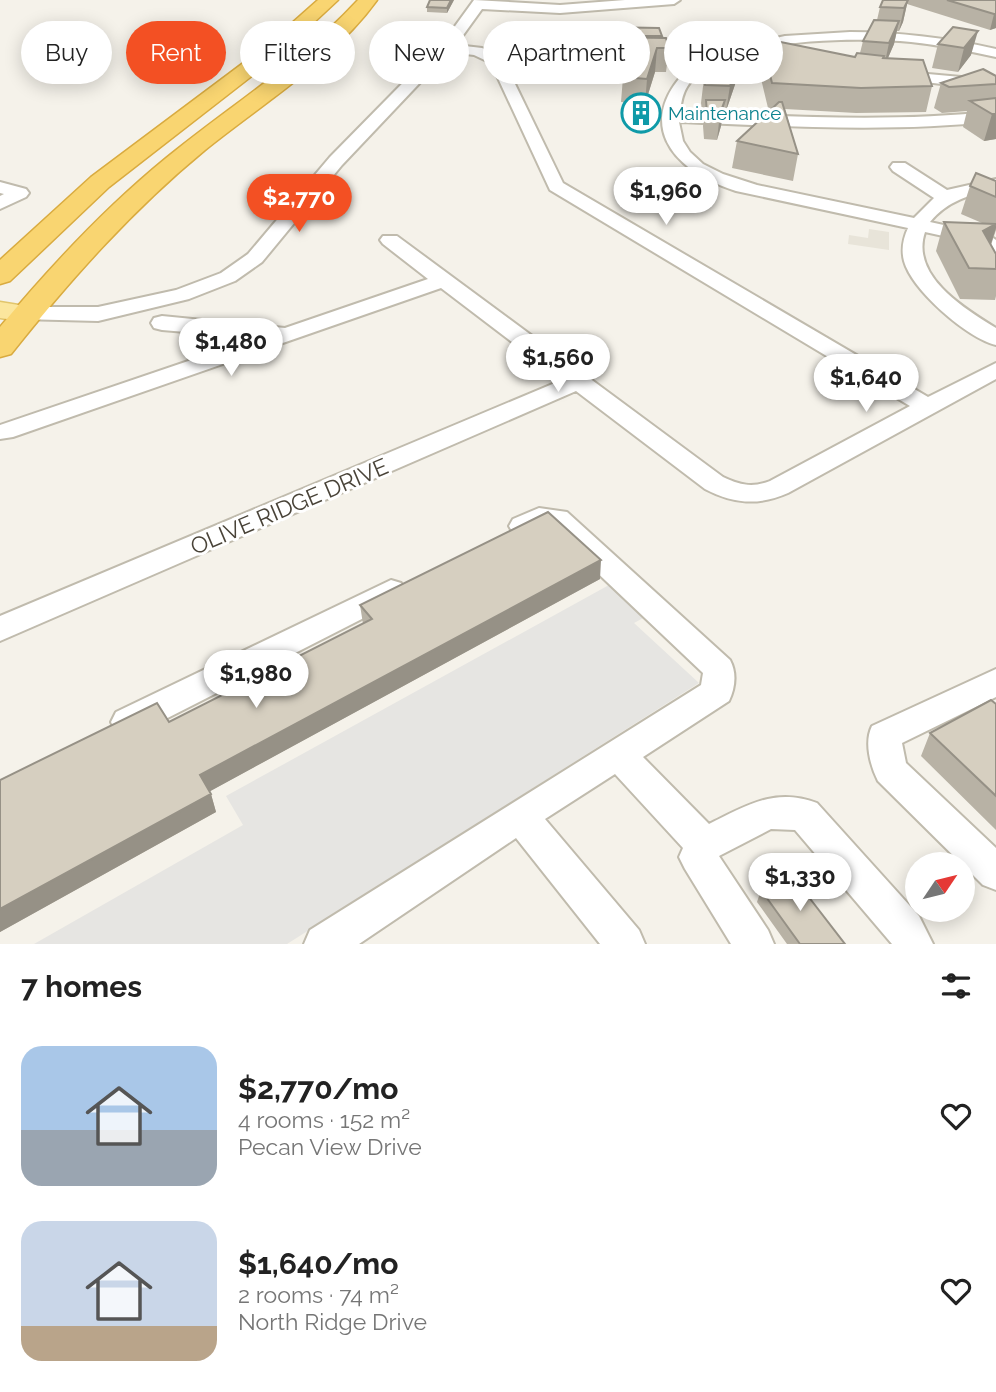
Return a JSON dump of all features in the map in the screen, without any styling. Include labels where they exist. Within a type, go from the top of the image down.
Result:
[{"type":"highway","points":[[0,275],[100,182],[272,50],[329,0]]},
{"type":"highway","points":[[0,347],[14,312],[197,145],[320,48],[368,0]]},
{"type":"street","points":[[466,21],[479,3],[560,9],[674,0]]},
{"type":"street","points":[[783,41],[903,37],[996,53]]},
{"type":"street","points":[[469,50],[497,60],[556,186],[928,407]]},
{"type":"street","points":[[880,73],[961,82],[996,93]]},
{"type":"street","points":[[14,312],[98,314],[182,295],[228,277],[255,258],[335,160],[410,84]]},
{"type":"street","points":[[682,84],[672,102],[670,122],[681,156],[704,172],[740,187],[982,239],[996,249]]},
{"type":"street","points":[[671,117],[811,122],[943,122],[996,116]]},
{"type":"street","points":[[899,167],[947,198]]},
{"type":"street","points":[[0,187],[20,193],[0,203]]},
{"type":"street","points":[[992,188],[947,198],[918,224],[912,244],[918,271],[969,322],[996,338]]},
{"type":"street","points":[[390,240],[714,483],[749,496],[761,495],[779,487],[996,370]]},
{"type":"street","points":[[4,432],[444,280]]},
{"type":"street","points":[[163,323],[289,334]]},
{"type":"street","name":"OLIVE RIDGE DRIVE","points":[[0,629],[578,382]]},
{"type":"street","points":[[324,944],[717,692],[719,669],[557,519],[539,517],[502,536]]},
{"type":"street","points":[[100,735],[414,580]]},
{"type":"street","points":[[996,682],[884,736],[890,770],[996,873]]},
{"type":"street","points":[[618,754],[705,845]]},
{"type":"street","points":[[754,944],[698,857],[705,845],[768,813],[804,814],[905,929],[913,944]]},
{"type":"street","points":[[520,816],[625,944]]},
{"type":"shaded area","points":[[869,229],[889,232],[889,250],[848,244],[849,235],[868,238]]},
{"type":"shaded area","points":[[609,585],[645,617],[634,623],[699,683],[287,944],[34,944],[243,825],[226,796]]},
{"type":"building","points":[[430,0],[451,0],[447,8],[427,7]]},
{"type":"building","points":[[883,0],[908,0],[904,8],[880,7]]},
{"type":"building","points":[[947,0],[996,0],[996,14],[994,14]]},
{"type":"building","points":[[874,20],[899,21],[889,43],[863,41]]},
{"type":"building","points":[[953,27],[978,31],[964,48],[938,44]]},
{"type":"building","points":[[650,28],[659,28],[662,36],[650,36]]},
{"type":"building","points":[[650,38],[664,38],[664,48],[657,48],[650,70]]},
{"type":"building","points":[[783,42],[855,57],[857,53],[884,56],[883,58],[923,60],[932,86],[861,88],[783,84]]},
{"type":"building","points":[[983,69],[996,76],[996,84],[949,87],[941,83]]},
{"type":"building","points":[[705,84],[731,84],[730,86]]},
{"type":"building","points":[[996,98],[996,114],[970,101]]},
{"type":"building","points":[[706,100],[725,100],[720,113],[707,113]]},
{"type":"building","points":[[782,102],[798,154],[737,141]]},
{"type":"building","points":[[976,173],[996,181],[996,197],[970,186]]},
{"type":"building","points":[[944,222],[996,224],[983,231],[996,254],[996,269],[969,268]]},
{"type":"building","points":[[548,512],[601,560],[200,775],[211,794],[0,909],[0,780],[157,703],[169,722],[372,619],[360,605]]},
{"type":"building","points":[[991,700],[996,704],[996,796],[930,733]]},
{"type":"building","points":[[791,874],[845,944],[800,944],[761,890]]},
{"type":"place","name":"Maintenance","points":[[641,113]]}]
